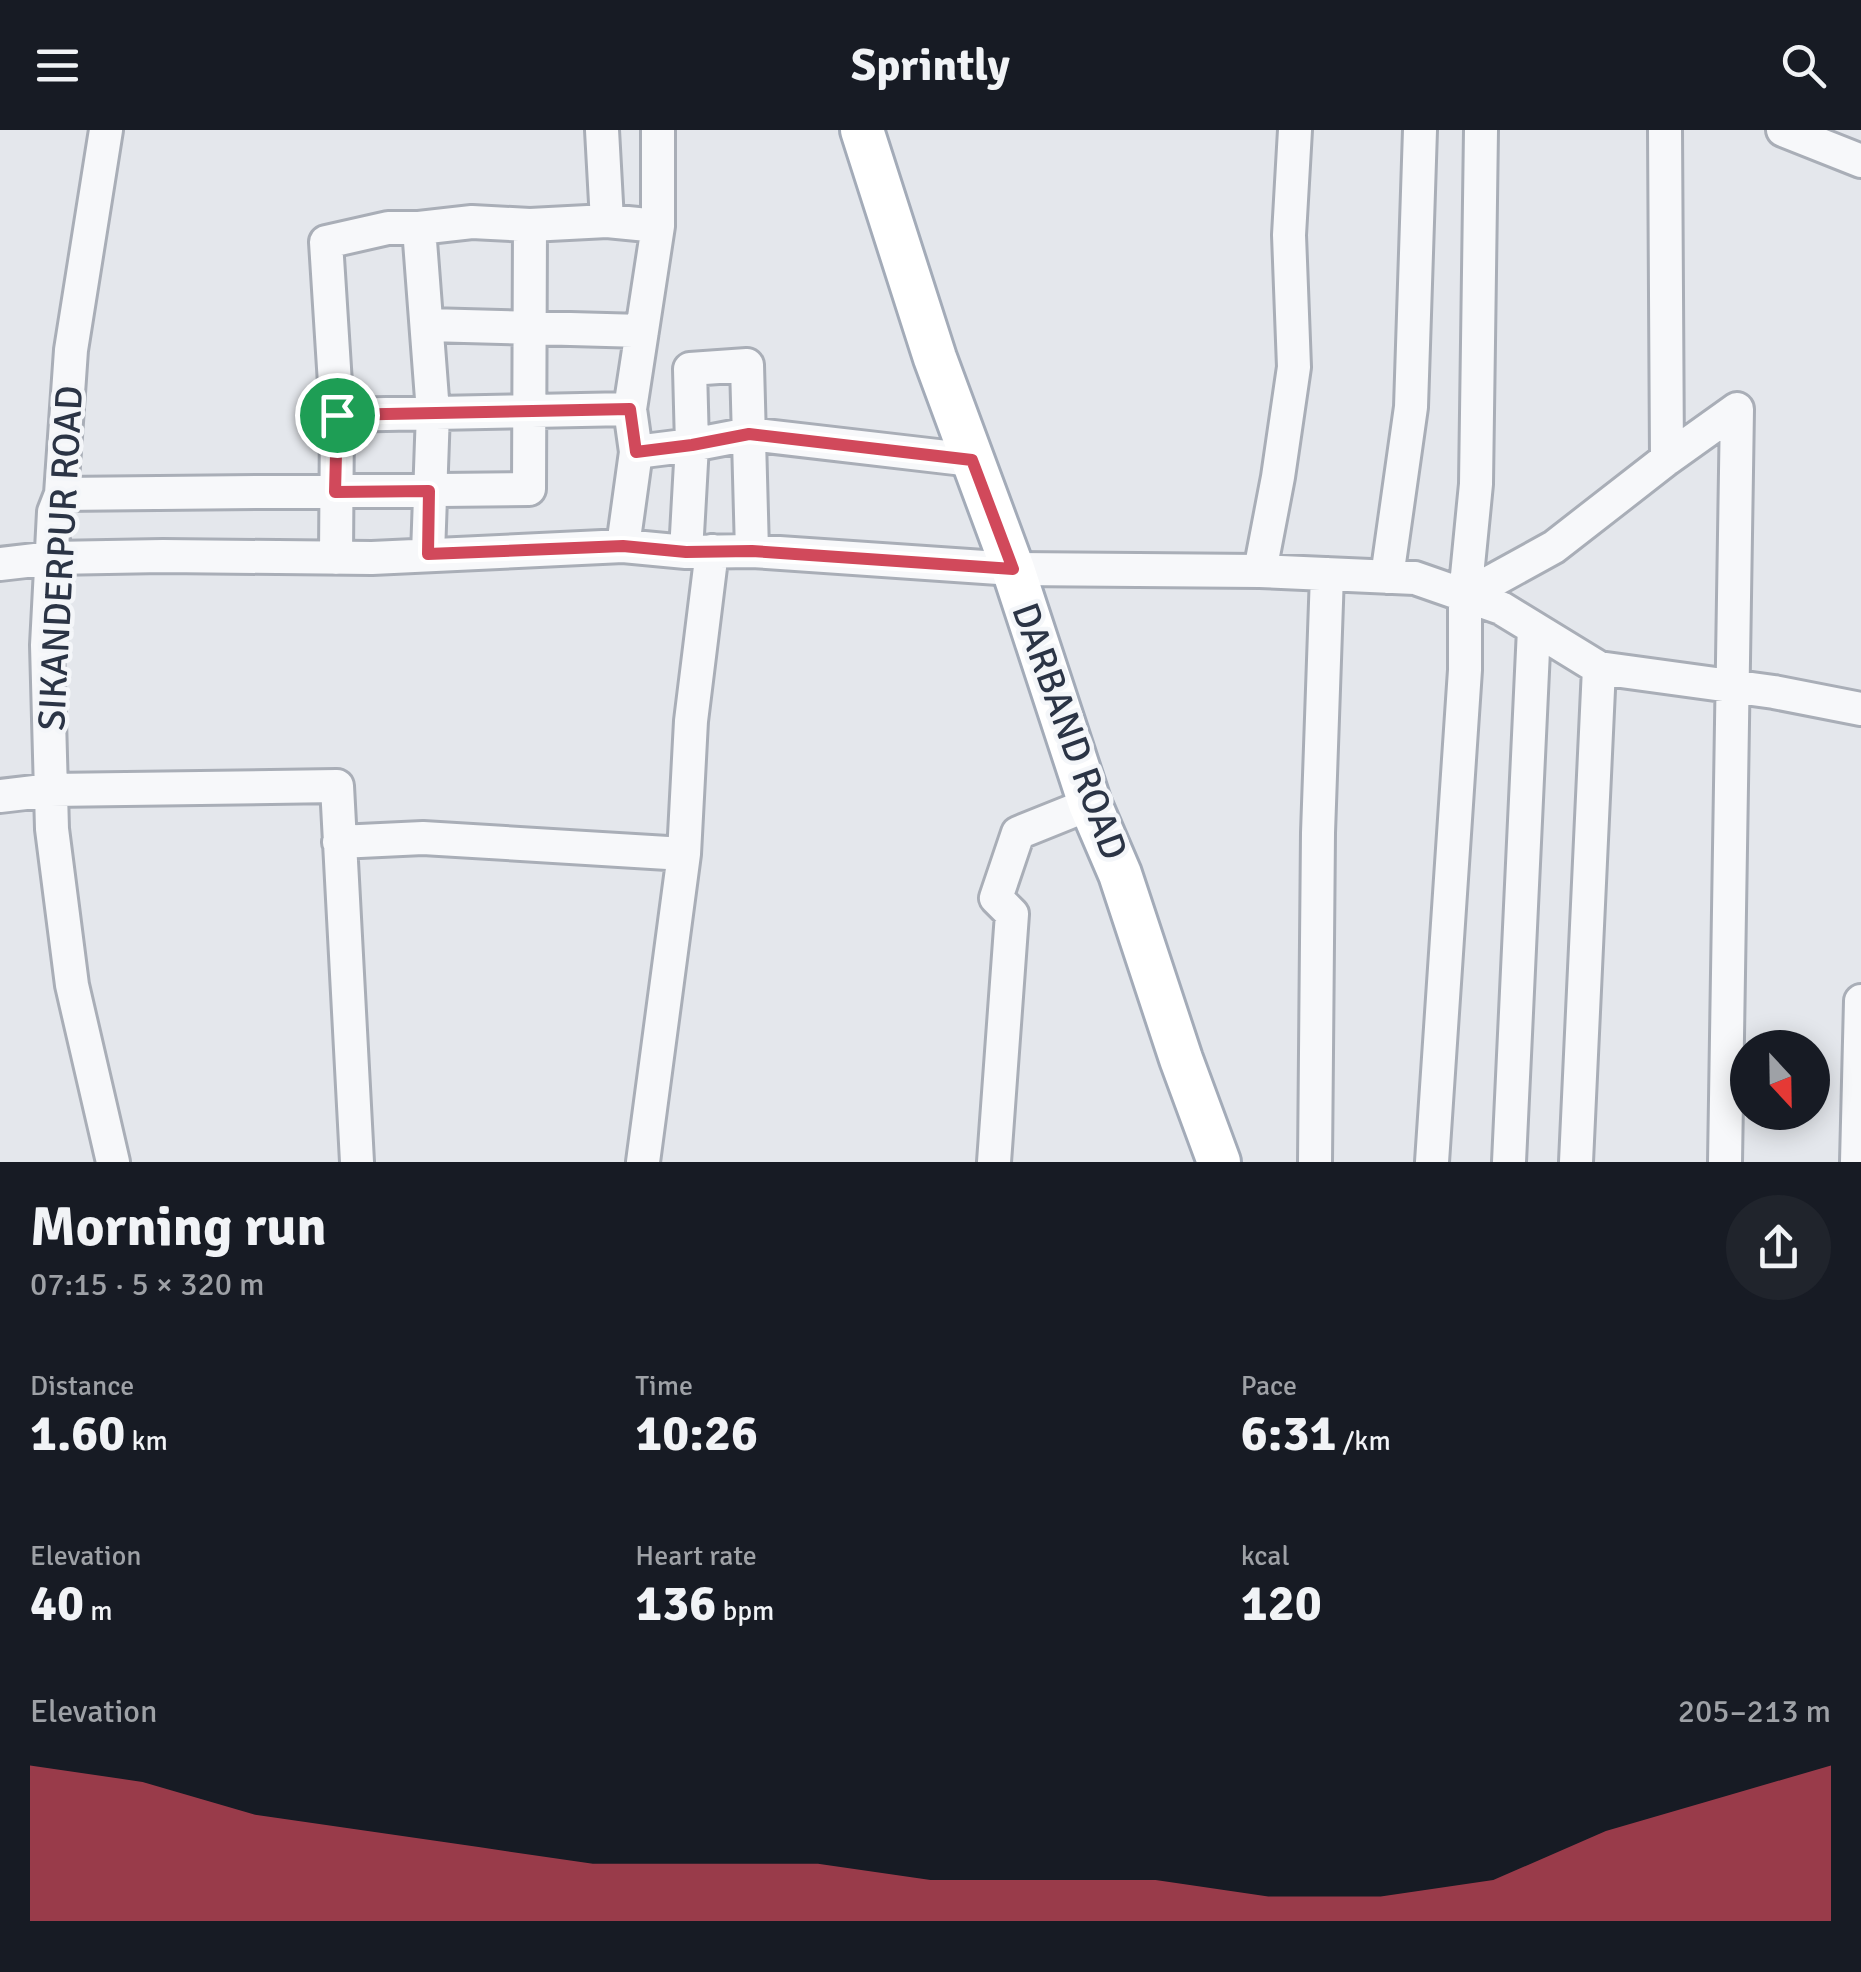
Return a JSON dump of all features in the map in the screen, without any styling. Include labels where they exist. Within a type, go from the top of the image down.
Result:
[{"type":"main road","name":"DARBAND ROAD","points":[[862,130],[934,358],[1013,569],[1090,804],[1120,874],[1211,1152]]},
{"type":"street","name":"SIKANDERPUR ROAD","points":[[106,130],[71,350],[61,494],[54,512],[47,645],[52,829],[72,986],[113,1162]]},
{"type":"street","points":[[602,130],[607,221]]},
{"type":"street","points":[[623,546],[636,452],[630,409],[658,226],[658,130]]},
{"type":"street","points":[[1260,571],[1294,367],[1290,235],[1295,130]]},
{"type":"street","points":[[1388,577],[1411,407],[1420,130]]},
{"type":"street","points":[[1432,1162],[1476,484],[1481,130]]},
{"type":"street","points":[[1666,130],[1666,459]]},
{"type":"street","points":[[1783,130],[1861,161]]},
{"type":"street","points":[[336,558],[337,415],[326,242],[388,228],[472,222],[530,225],[607,221],[658,226]]},
{"type":"street","points":[[61,494],[529,489],[530,225]]},
{"type":"street","points":[[418,228],[433,412],[428,554]]},
{"type":"street","points":[[428,325],[642,331]]},
{"type":"street","points":[[643,1162],[684,854],[699,552],[690,368],[747,365],[752,551]]},
{"type":"street","points":[[1466,596],[1554,548],[1737,408],[1726,1162]]},
{"type":"street","points":[[337,415],[630,409]]},
{"type":"street","points":[[636,452],[749,434],[972,460]]},
{"type":"street","points":[[0,564],[52,558],[336,558],[623,546],[1013,569],[1260,571],[1415,578],[1501,608],[1599,668],[1861,709]]},
{"type":"street","points":[[1316,1162],[1318,833],[1326,574]]},
{"type":"street","points":[[1509,1162],[1534,628]]},
{"type":"street","points":[[1576,1162],[1599,668]]},
{"type":"street","points":[[0,796],[51,790],[337,786],[357,1162]]},
{"type":"street","points":[[994,1162],[1012,914],[996,898],[1018,834],[1090,804]]},
{"type":"street","points":[[340,842],[423,838],[684,854]]},
{"type":"street","points":[[1857,1162],[1861,1001]]},
{"type":"route","points":[[630,409],[636,452],[749,434],[972,460],[1013,569],[623,546],[428,554],[429,491],[335,492],[337,415],[630,409]]}]
